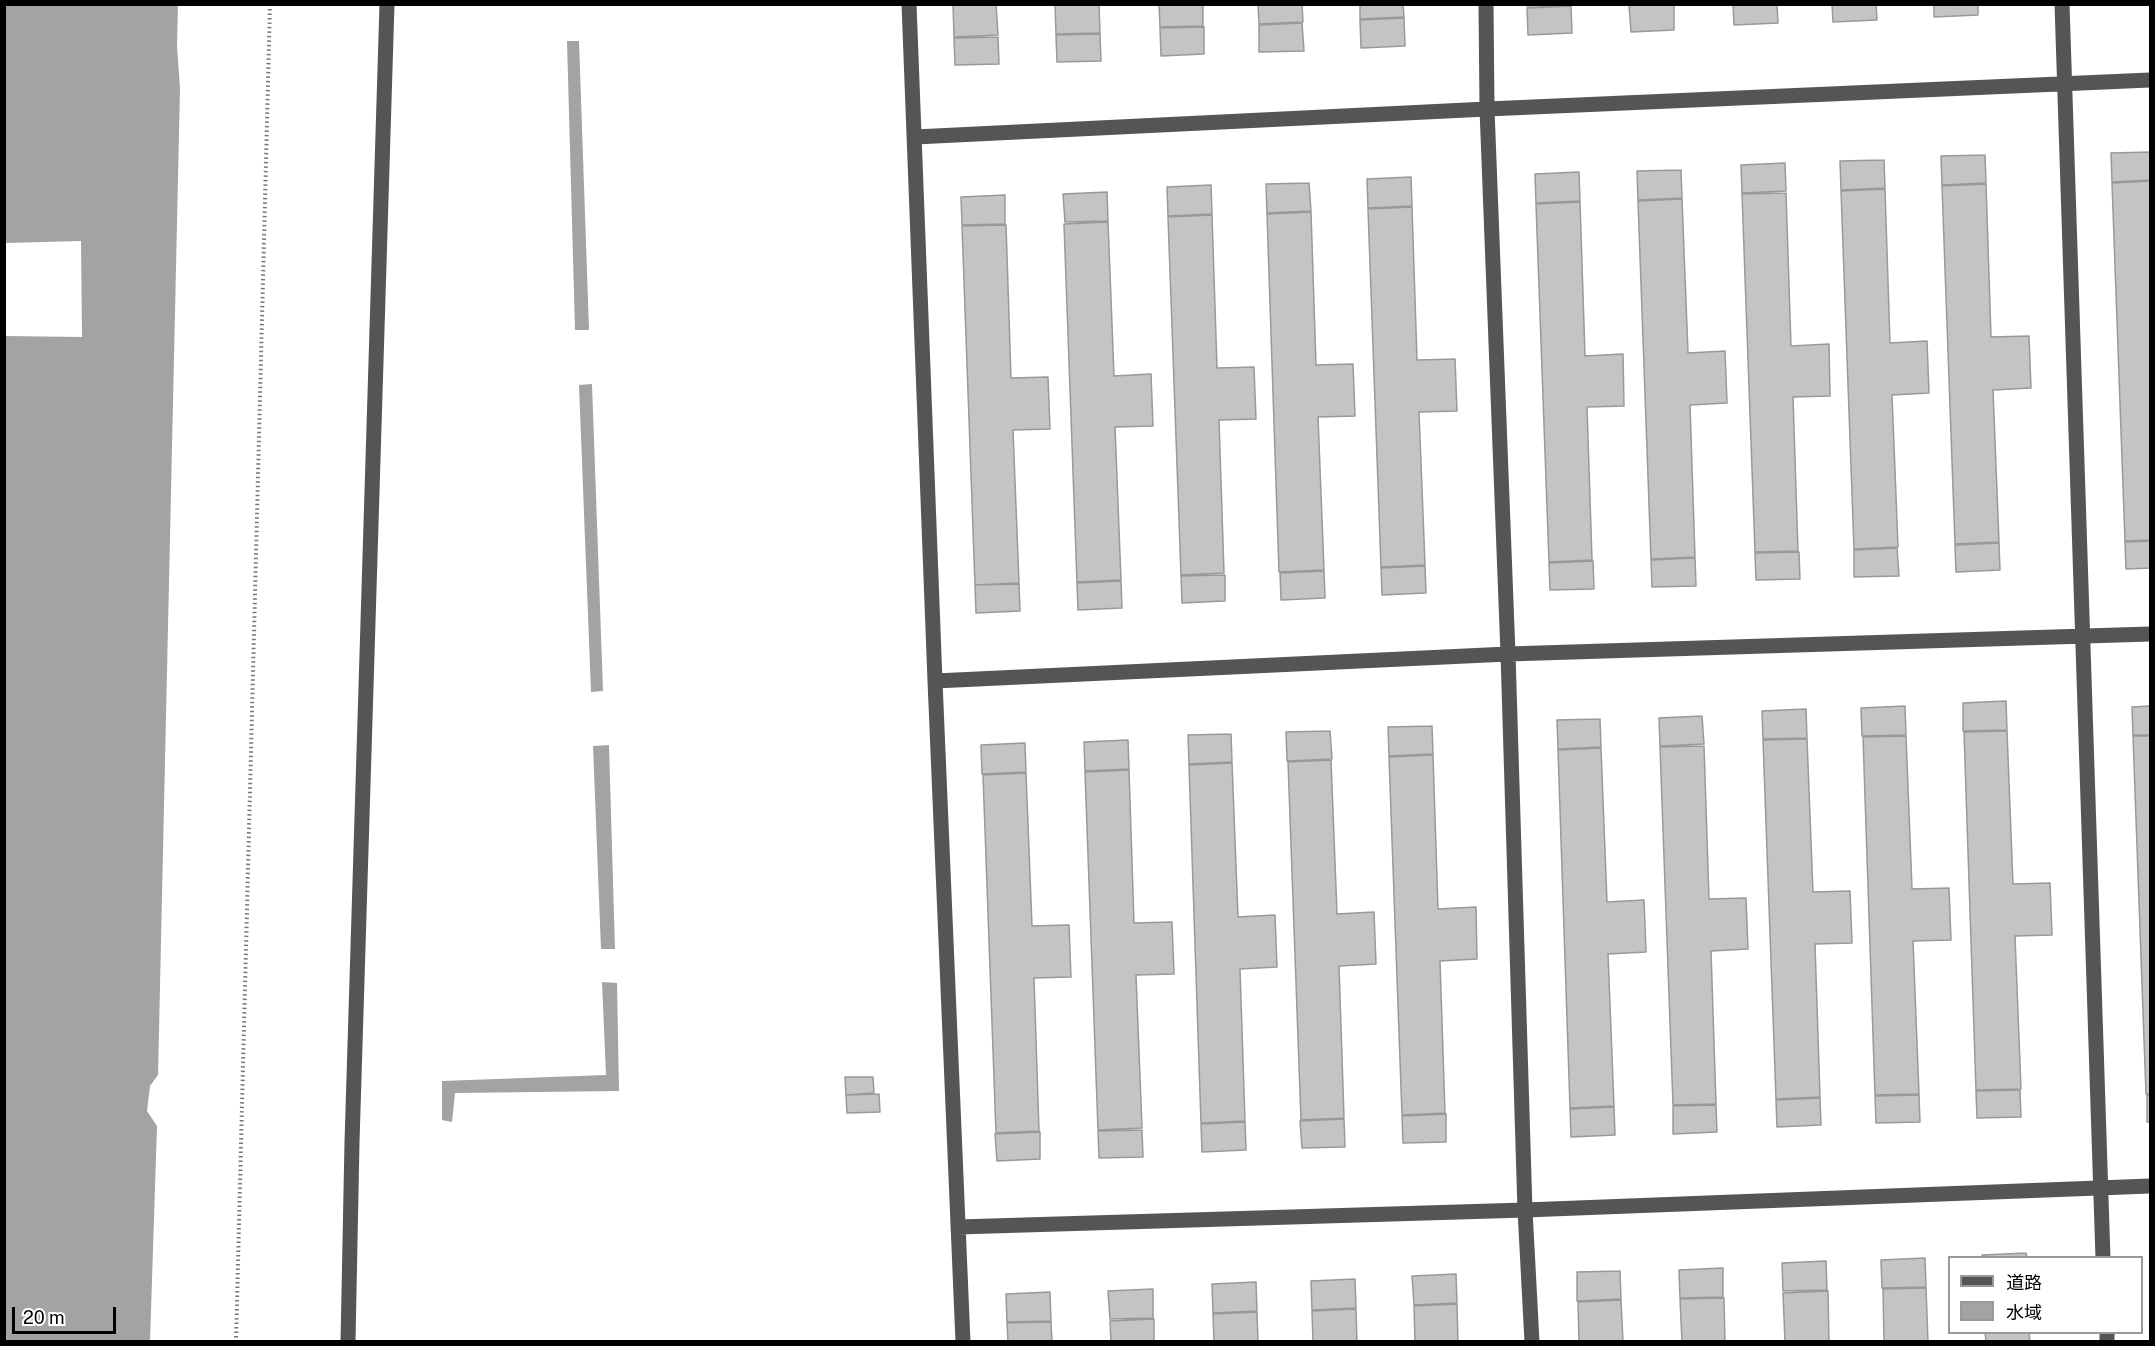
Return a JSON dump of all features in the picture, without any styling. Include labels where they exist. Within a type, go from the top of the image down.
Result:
[{"type":"lane","points":[[348,1341],[352,1130],[387,4]]},
{"type":"lane","points":[[909,4],[963,1341]]},
{"type":"lane","points":[[1486,4],[1487,109],[1508,654],[1525,1210],[1532,1341]]},
{"type":"lane","points":[[2062,4],[2103,1256]]},
{"type":"lane","points":[[915,137],[2151,80]]},
{"type":"lane","points":[[935,681],[1508,654],[2151,634]]},
{"type":"lane","points":[[958,1227],[1525,1210],[2151,1186]]},
{"type":"path","points":[[236,1341],[270,4]]},
{"type":"water","points":[[5,4],[178,5],[177,46],[180,88],[158,1075],[150,1086],[147,1111],[157,1126],[150,1341],[5,1341],[5,336],[82,337],[81,241],[5,243]]},
{"type":"water","points":[[567,41],[579,41],[589,330],[575,330]]},
{"type":"water","points":[[592,384],[603,691],[591,692],[579,385]]},
{"type":"water","points":[[609,745],[615,949],[601,949],[593,746]]},
{"type":"water","points":[[602,982],[617,983],[619,1091],[455,1093],[452,1122],[442,1120],[442,1081],[606,1075]]},
{"type":"building","points":[[953,4],[996,4],[998,35],[954,37]]},
{"type":"building","points":[[1055,4],[1099,4],[1100,33],[1056,34]]},
{"type":"building","points":[[1159,4],[1203,4],[1203,26],[1160,27]]},
{"type":"building","points":[[1258,4],[1302,4],[1303,22],[1259,24]]},
{"type":"building","points":[[1360,4],[1403,4],[1404,17],[1360,19]]},
{"type":"building","points":[[1527,4],[1571,4],[1571,5],[1527,6]]},
{"type":"building","points":[[1674,4],[1674,30],[1631,32],[1629,5]]},
{"type":"building","points":[[1733,4],[1777,4],[1778,23],[1734,25]]},
{"type":"building","points":[[1832,4],[1876,4],[1877,20],[1833,22]]},
{"type":"building","points":[[1934,4],[1978,4],[1978,15],[1934,17]]},
{"type":"building","points":[[1571,6],[1572,33],[1528,35],[1527,8]]},
{"type":"building","points":[[1404,18],[1405,46],[1361,48],[1360,20]]},
{"type":"building","points":[[1302,23],[1304,51],[1259,52],[1259,25]]},
{"type":"building","points":[[1204,27],[1204,54],[1161,56],[1160,28]]},
{"type":"building","points":[[1100,34],[1101,61],[1057,62],[1056,35]]},
{"type":"building","points":[[998,37],[999,64],[955,65],[954,38]]},
{"type":"building","points":[[2150,152],[2150,180],[2112,182],[2111,153]]},
{"type":"building","points":[[1985,155],[1986,183],[1942,185],[1941,156]]},
{"type":"building","points":[[1884,160],[1885,188],[1841,190],[1840,161]]},
{"type":"building","points":[[1785,163],[1786,191],[1742,193],[1741,165]]},
{"type":"building","points":[[1681,170],[1682,198],[1638,200],[1637,171]]},
{"type":"building","points":[[1579,172],[1580,201],[1536,203],[1535,174]]},
{"type":"building","points":[[1411,177],[1412,206],[1368,208],[1367,179]]},
{"type":"building","points":[[2150,181],[2150,540],[2125,541],[2112,183]]},
{"type":"building","points":[[1309,183],[1311,211],[1267,213],[1266,184]]},
{"type":"building","points":[[1986,184],[1991,337],[2029,336],[2031,388],[1993,390],[1999,542],[1955,544],[1942,186]]},
{"type":"building","points":[[1211,185],[1212,214],[1168,216],[1167,187]]},
{"type":"building","points":[[1885,189],[1890,343],[1927,341],[1929,393],[1892,395],[1898,547],[1854,549],[1841,191]]},
{"type":"building","points":[[1107,192],[1108,221],[1065,222],[1063,194]]},
{"type":"building","points":[[1786,193],[1791,346],[1829,344],[1830,396],[1793,397],[1798,551],[1755,552],[1742,194]]},
{"type":"building","points":[[1005,195],[1005,224],[962,225],[961,197]]},
{"type":"building","points":[[1682,199],[1688,353],[1725,351],[1727,403],[1690,405],[1695,557],[1651,559],[1638,201]]},
{"type":"building","points":[[1580,202],[1585,356],[1623,354],[1624,406],[1587,407],[1592,560],[1549,562],[1536,204]]},
{"type":"building","points":[[1412,207],[1417,360],[1455,359],[1457,411],[1419,412],[1425,565],[1381,567],[1368,209]]},
{"type":"building","points":[[1311,212],[1316,365],[1353,364],[1355,416],[1318,417],[1324,570],[1279,572],[1267,214]]},
{"type":"building","points":[[1212,215],[1217,368],[1254,367],[1256,419],[1219,420],[1224,573],[1181,575],[1168,217]]},
{"type":"building","points":[[1108,222],[1114,376],[1151,374],[1153,426],[1115,427],[1121,580],[1077,582],[1064,224]]},
{"type":"building","points":[[1006,225],[1011,378],[1048,377],[1050,429],[1013,430],[1019,583],[975,585],[962,226]]},
{"type":"building","points":[[2150,541],[2150,568],[2126,569],[2125,542]]},
{"type":"building","points":[[1999,543],[2000,570],[1956,572],[1955,545]]},
{"type":"building","points":[[1897,548],[1899,576],[1854,577],[1854,550]]},
{"type":"building","points":[[1799,552],[1800,579],[1756,580],[1755,553]]},
{"type":"building","points":[[1695,558],[1696,586],[1652,587],[1651,560]]},
{"type":"building","points":[[1593,561],[1594,589],[1550,590],[1549,563]]},
{"type":"building","points":[[1425,566],[1426,593],[1382,595],[1381,568]]},
{"type":"building","points":[[1324,571],[1325,598],[1281,600],[1280,573]]},
{"type":"building","points":[[1225,575],[1225,601],[1182,603],[1181,576]]},
{"type":"building","points":[[1121,581],[1122,608],[1078,610],[1077,583]]},
{"type":"building","points":[[1019,584],[1020,611],[976,613],[975,585]]},
{"type":"building","points":[[2006,701],[2007,730],[1963,731],[1963,703]]},
{"type":"building","points":[[1905,706],[1906,735],[1862,736],[1861,708]]},
{"type":"building","points":[[2150,706],[2150,735],[2133,735],[2132,707]]},
{"type":"building","points":[[1806,709],[1807,738],[1763,739],[1762,711]]},
{"type":"building","points":[[1702,716],[1704,744],[1660,746],[1659,718]]},
{"type":"building","points":[[1600,719],[1601,747],[1558,749],[1557,720]]},
{"type":"building","points":[[1432,726],[1433,754],[1389,756],[1388,727]]},
{"type":"building","points":[[1330,731],[1332,759],[1287,761],[1286,732]]},
{"type":"building","points":[[2007,731],[2013,884],[2050,883],[2052,935],[2015,936],[2021,1089],[1976,1090],[1964,732]]},
{"type":"building","points":[[1231,734],[1232,762],[1189,764],[1188,735]]},
{"type":"building","points":[[1906,736],[1912,889],[1949,888],[1951,940],[1913,941],[1919,1094],[1875,1095],[1863,737]]},
{"type":"building","points":[[2133,736],[2150,736],[2150,1094],[2146,1094]]},
{"type":"building","points":[[1807,739],[1813,892],[1850,891],[1852,943],[1815,944],[1820,1097],[1776,1099],[1763,740]]},
{"type":"building","points":[[1128,740],[1129,769],[1085,771],[1084,742]]},
{"type":"building","points":[[1025,743],[1026,772],[982,774],[981,745]]},
{"type":"building","points":[[1704,746],[1709,899],[1746,898],[1748,949],[1711,951],[1716,1104],[1673,1105],[1660,747]]},
{"type":"building","points":[[1601,748],[1607,902],[1644,900],[1646,952],[1608,954],[1614,1106],[1570,1108],[1558,750]]},
{"type":"building","points":[[1433,755],[1438,909],[1476,907],[1477,959],[1440,961],[1445,1113],[1402,1115],[1389,757]]},
{"type":"building","points":[[1331,760],[1337,914],[1374,912],[1376,964],[1339,966],[1344,1118],[1301,1120],[1288,762]]},
{"type":"building","points":[[1232,763],[1238,917],[1275,915],[1277,967],[1240,969],[1245,1121],[1201,1123],[1189,765]]},
{"type":"building","points":[[1129,770],[1134,923],[1172,922],[1174,974],[1136,975],[1142,1128],[1098,1130],[1085,772]]},
{"type":"building","points":[[1026,773],[1032,926],[1069,925],[1071,977],[1034,978],[1039,1131],[996,1133],[983,775]]},
{"type":"building","points":[[845,1077],[873,1077],[874,1093],[846,1095]]},
{"type":"building","points":[[2020,1090],[2021,1117],[1977,1118],[1976,1091]]},
{"type":"building","points":[[879,1094],[880,1112],[847,1113],[846,1095]]},
{"type":"building","points":[[1919,1095],[1920,1122],[1876,1123],[1875,1096]]},
{"type":"building","points":[[2147,1095],[2150,1095],[2150,1122],[2147,1122]]},
{"type":"building","points":[[1820,1098],[1821,1125],[1777,1127],[1776,1100]]},
{"type":"building","points":[[1716,1105],[1717,1132],[1673,1134],[1673,1106]]},
{"type":"building","points":[[1614,1107],[1615,1135],[1571,1137],[1570,1109]]},
{"type":"building","points":[[1446,1114],[1446,1142],[1403,1143],[1402,1116]]},
{"type":"building","points":[[1344,1119],[1345,1147],[1302,1148],[1300,1121]]},
{"type":"building","points":[[1245,1122],[1246,1150],[1202,1152],[1201,1124]]},
{"type":"building","points":[[1142,1130],[1143,1157],[1099,1158],[1098,1131]]},
{"type":"building","points":[[1040,1132],[1040,1159],[997,1161],[995,1134]]},
{"type":"building","points":[[2026,1253],[2027,1256],[1982,1256]]},
{"type":"building","points":[[1925,1258],[1926,1287],[1882,1288],[1881,1260]]},
{"type":"building","points":[[1826,1261],[1827,1290],[1783,1291],[1782,1263]]},
{"type":"building","points":[[1723,1268],[1723,1297],[1680,1298],[1679,1270]]},
{"type":"building","points":[[1620,1271],[1621,1299],[1577,1301],[1577,1272]]},
{"type":"building","points":[[1456,1274],[1457,1303],[1414,1305],[1412,1276]]},
{"type":"building","points":[[1355,1279],[1356,1308],[1312,1310],[1311,1281]]},
{"type":"building","points":[[1256,1282],[1257,1311],[1213,1313],[1212,1284]]},
{"type":"building","points":[[1926,1288],[1928,1342],[1884,1342],[1883,1289]]},
{"type":"building","points":[[1153,1289],[1153,1318],[1110,1319],[1108,1291]]},
{"type":"building","points":[[1828,1291],[1829,1342],[1785,1342],[1783,1293]]},
{"type":"building","points":[[1050,1292],[1051,1321],[1007,1322],[1006,1294]]},
{"type":"building","points":[[1724,1298],[1725,1342],[1682,1342],[1680,1299]]},
{"type":"building","points":[[1621,1300],[1623,1342],[1579,1342],[1578,1302]]},
{"type":"building","points":[[1457,1304],[1458,1342],[1415,1342],[1414,1306]]},
{"type":"building","points":[[1356,1309],[1357,1342],[1313,1342],[1312,1311]]},
{"type":"building","points":[[1257,1312],[1258,1342],[1214,1342],[1213,1314]]},
{"type":"building","points":[[1154,1319],[1154,1342],[1111,1342],[1110,1321]]},
{"type":"building","points":[[1051,1322],[1052,1342],[1008,1342],[1007,1323]]},
{"type":"building","points":[[1985,1334],[2029,1334],[2030,1342],[1986,1342]]}]
